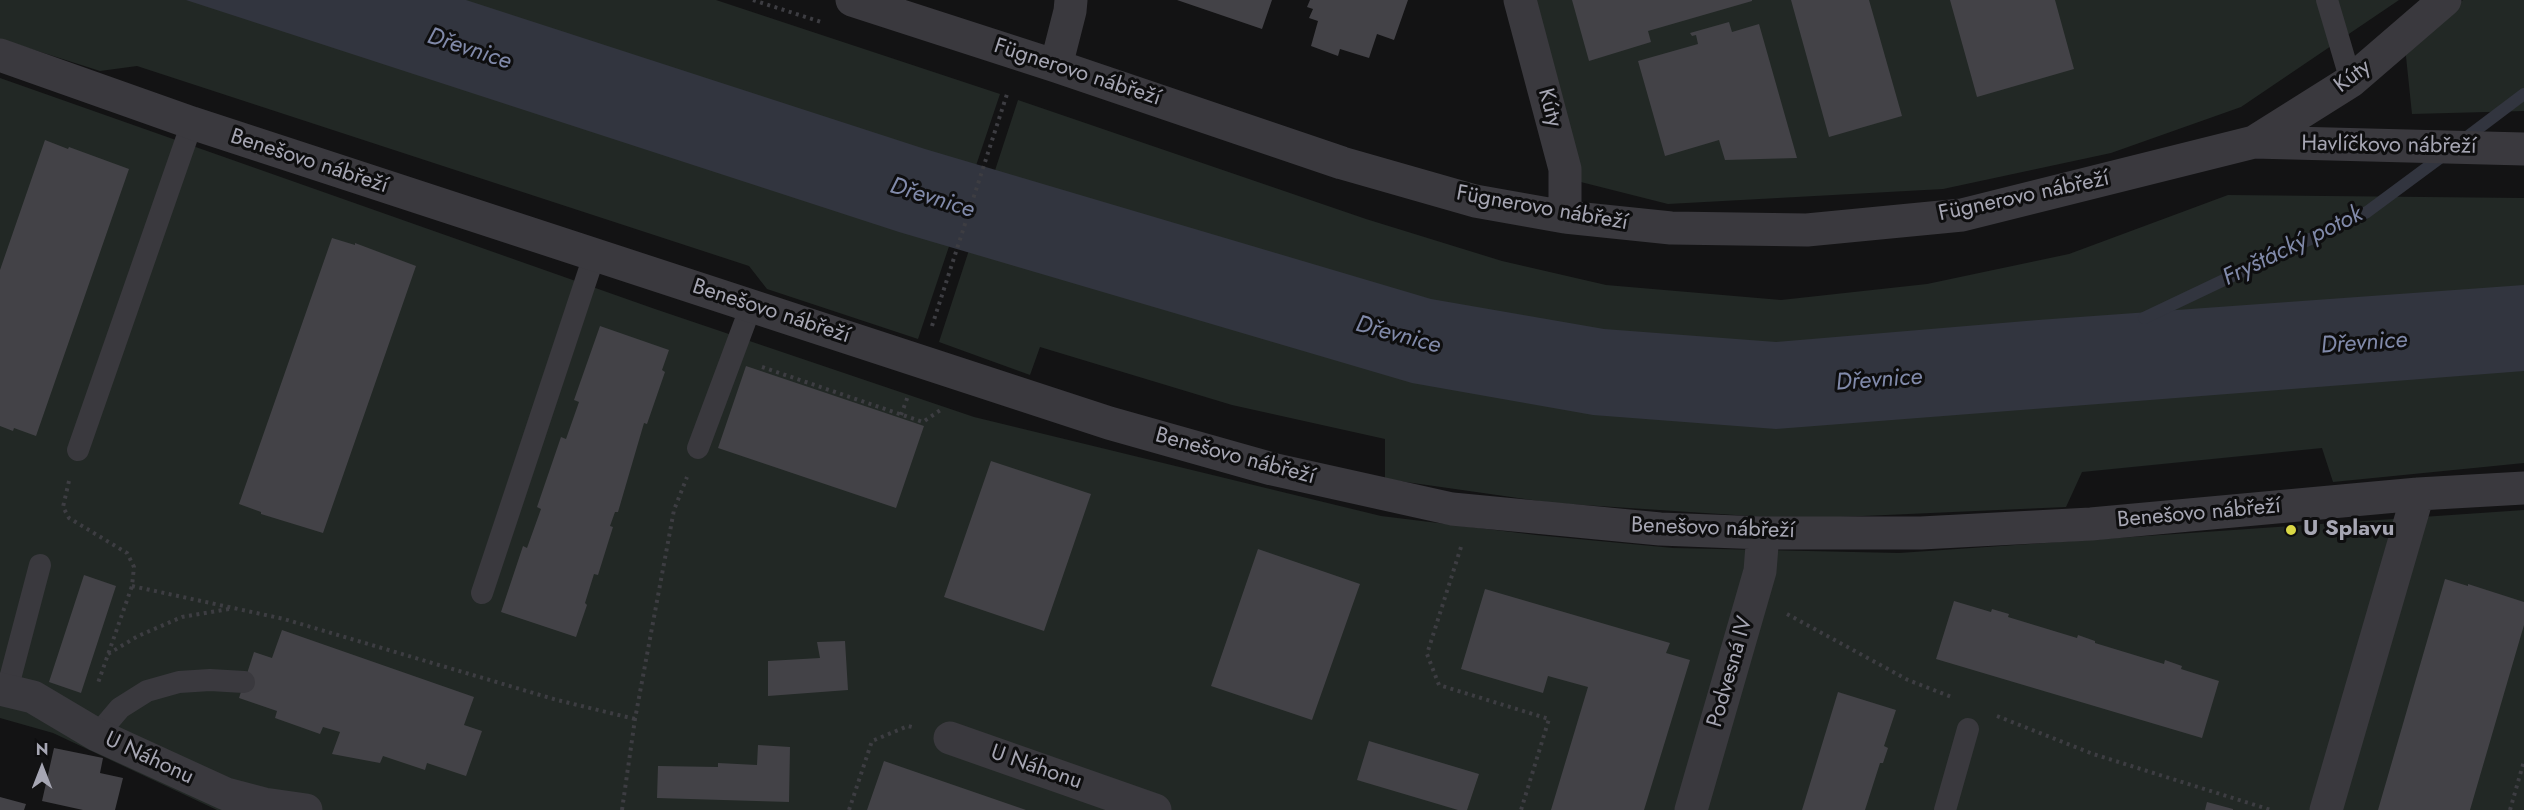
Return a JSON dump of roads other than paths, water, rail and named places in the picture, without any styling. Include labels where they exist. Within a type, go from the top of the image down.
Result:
[{"type":"street","name":"Fügnerovo nábřeží","points":[[852,0],[1342,163],[1475,201],[1565,217],[1671,228],[1807,230],[1962,214],[2254,142]]},
{"type":"street","points":[[1056,66],[1071,0]]},
{"type":"street","name":"Kúty","points":[[1520,0],[1565,169],[1565,217]]},
{"type":"street","name":"Kúty","points":[[2254,142],[2351,81],[2445,0]]},
{"type":"street","name":"Benešovo nábřeží","points":[[0,56],[192,123],[1109,423],[1272,469],[1452,510],[1660,529],[1763,533],[1921,533],[2091,524],[2418,494],[2524,488]]},
{"type":"street","name":"Havlíčkovo nábřeží","points":[[2254,142],[2524,149]]},
{"type":"street","points":[[2326,810],[2418,494]]},
{"type":"street","name":"Podvesná IV","points":[[1690,810],[1760,571],[1763,533]]},
{"type":"street","name":"U Náhonu","points":[[3,689],[33,698],[90,730],[226,794],[264,804],[306,810]]},
{"type":"street","name":"U Náhonu","points":[[950,738],[1155,810]]},
{"type":"lane","points":[[2327,0],[2351,81]]},
{"type":"lane","points":[[78,450],[192,123]]},
{"type":"lane","points":[[482,592],[594,256]]},
{"type":"lane","points":[[698,448],[751,306]]},
{"type":"lane","points":[[3,689],[40,565]]},
{"type":"lane","points":[[90,730],[147,691],[179,682],[210,680],[244,682]]},
{"type":"lane","points":[[1945,810],[1968,729]]},
{"type":"water","name":"Dřevnice","points":[[186,0],[466,0],[925,149],[1431,299],[1604,329],[1776,342],[2038,320],[2524,285],[2524,371],[1776,429],[1593,415],[1412,383],[899,232]]},
{"type":"waterway","name":"Fryštácký potok","points":[[2463,140],[2524,94]]},
{"type":"waterway","name":"Fryštácký potok","points":[[2144,318],[2367,212],[2444,155]]},
{"type":"place","name":"U Splavu","points":[[2291,530]]}]
